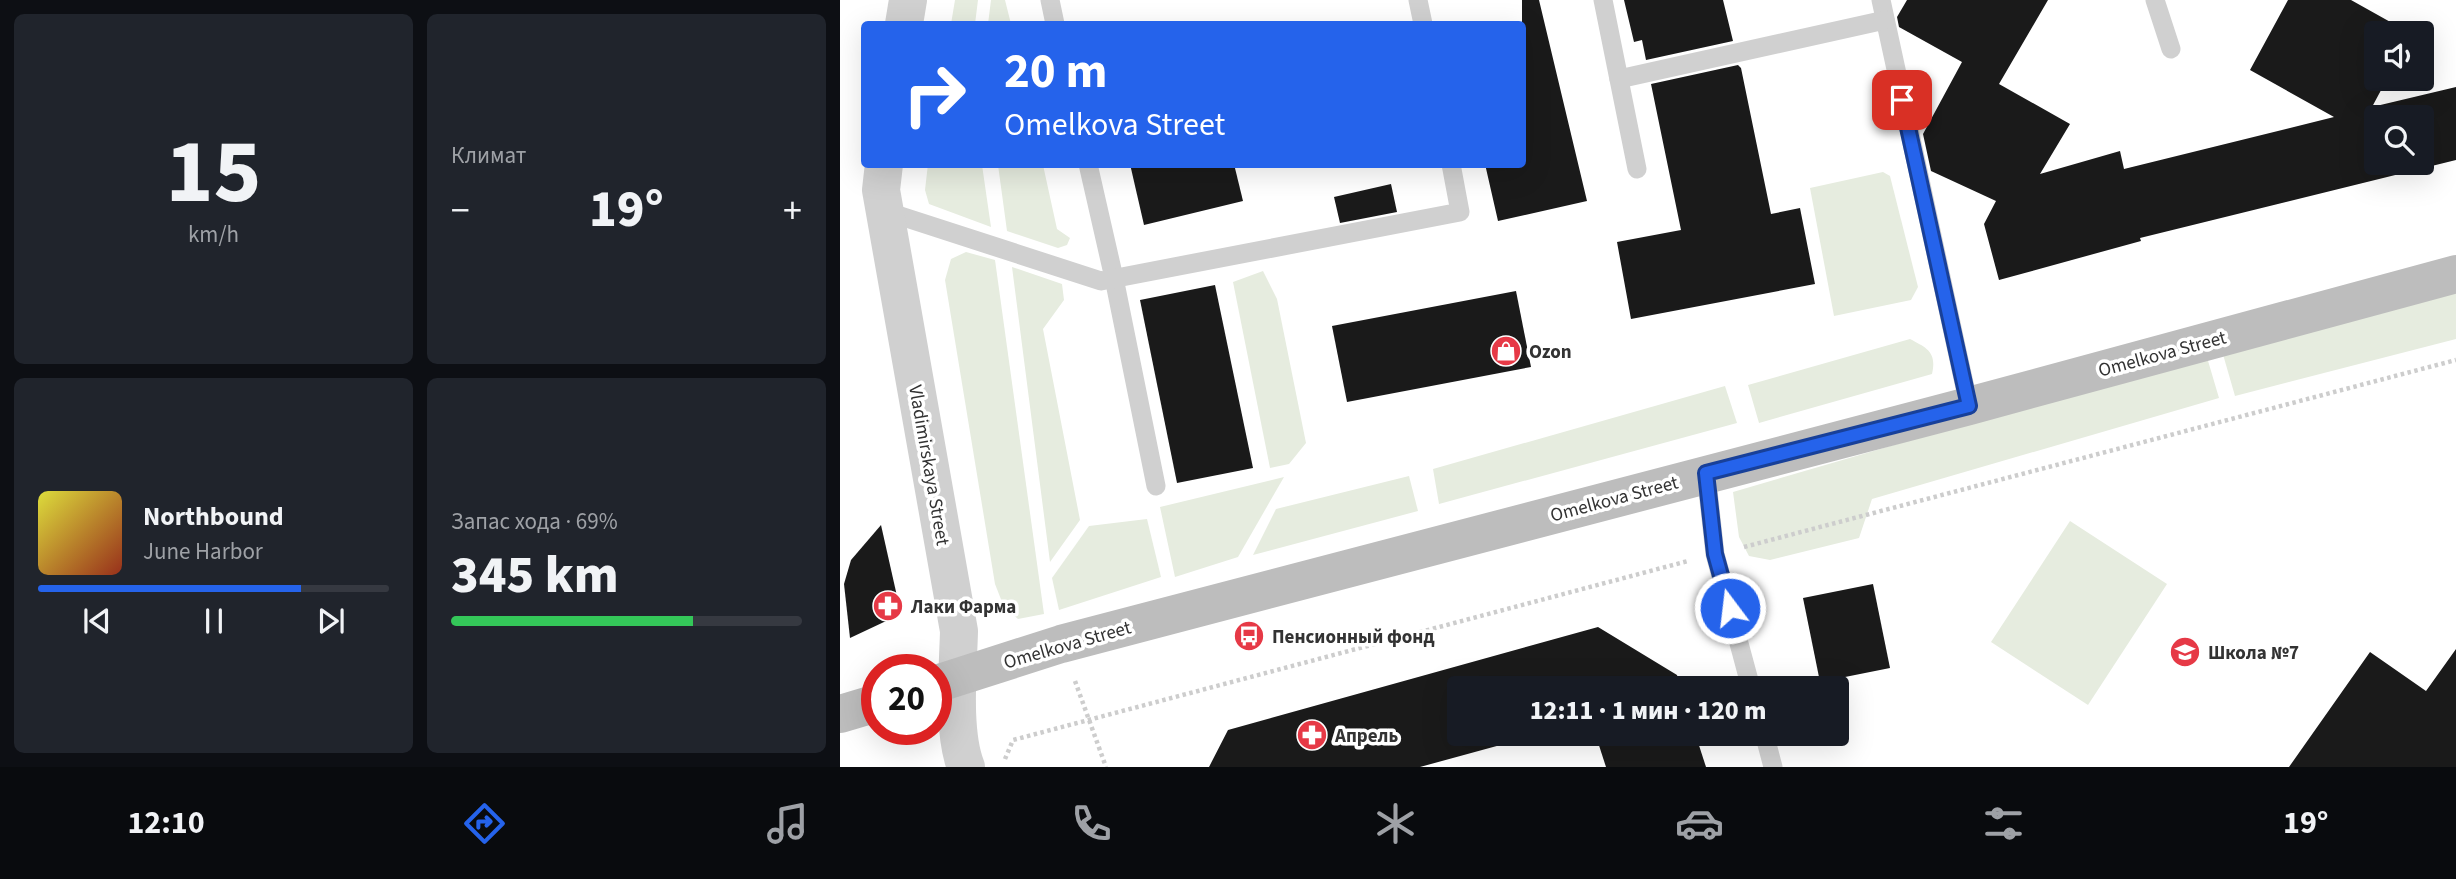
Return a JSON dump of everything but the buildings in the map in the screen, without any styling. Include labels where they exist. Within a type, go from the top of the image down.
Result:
[{"type":"street","points":[[904,21],[908,0]]},
{"type":"street","name":"Vladimirskaya Street","points":[[884,168],[881,190],[959,631],[952,660]]},
{"type":"street","name":"Omelkova Street","points":[[952,679],[1062,644],[1969,406],[2456,274]]},
{"type":"street","points":[[840,714],[861,708]]},
{"type":"street","name":"Vladimirskaya Street","points":[[952,708],[960,751],[966,767]]},
{"type":"lane","points":[[1050,0],[1054,21]]},
{"type":"lane","points":[[1418,0],[1422,21]]},
{"type":"lane","points":[[1603,0],[1637,169]]},
{"type":"lane","points":[[1881,0],[1969,406]]},
{"type":"lane","points":[[2155,0],[2171,50]]},
{"type":"lane","points":[[1619,79],[1885,20]]},
{"type":"lane","points":[[1089,168],[1156,486]]},
{"type":"lane","points":[[885,211],[1101,281],[1460,212],[1452,168]]},
{"type":"lane","points":[[1706,473],[1715,554],[1748,676]]},
{"type":"lane","points":[[1767,746],[1773,767]]},
{"type":"path","points":[[1062,644],[1106,767]]},
{"type":"shaded area","points":[[955,0],[978,0],[975,21],[952,21]]},
{"type":"shaded area","points":[[991,0],[1005,0],[1010,21],[988,21]]},
{"type":"shaded area","points":[[928,168],[982,168],[991,227],[929,204],[925,190]]},
{"type":"shaded area","points":[[998,168],[1044,168],[1057,229],[1070,238],[1067,245],[1058,248],[1007,231]]},
{"type":"shaded area","points":[[1883,172],[1890,176],[1918,287],[1911,300],[1834,316],[1810,188]]},
{"type":"shaded area","points":[[966,252],[995,260],[1044,614],[1018,619],[1004,607],[995,584],[945,280],[951,259]]},
{"type":"shaded area","points":[[1012,267],[1062,284],[1064,300],[1043,329],[1080,520],[1050,562]]},
{"type":"shaded area","points":[[1263,271],[1277,299],[1306,443],[1289,464],[1270,468],[1233,282]]},
{"type":"shaded area","points":[[2456,293],[2456,339],[2235,396],[2222,351]]},
{"type":"shaded area","points":[[1910,339],[1932,356],[1932,374],[1759,423],[1748,385]]},
{"type":"shaded area","points":[[2206,354],[2219,398],[1872,499],[1859,538],[1770,560],[1749,556],[1739,537],[1733,492]]},
{"type":"shaded area","points":[[1725,386],[1737,423],[1439,504],[1433,469]]},
{"type":"shaded area","points":[[1409,476],[1418,511],[1253,555],[1276,509]]},
{"type":"shaded area","points":[[1284,477],[1238,557],[1175,577],[1160,507]]},
{"type":"shaded area","points":[[1147,519],[1161,577],[1059,610],[1052,578],[1089,526]]},
{"type":"shaded area","points":[[2070,521],[2167,584],[2088,705],[1991,642]]},
{"type":"place","name":"Ozon","points":[[1506,351]]},
{"type":"place","name":"Лаки Фарма","points":[[888,606]]},
{"type":"place","name":"Пенсионный фонд","points":[[1249,636]]},
{"type":"place","name":"Школа №7","points":[[2185,652]]},
{"type":"place","name":"Апрель","points":[[1312,735]]},
{"type":"route","points":[[1730,608],[1715,554],[1706,473],[1969,406],[1902,100]]}]
